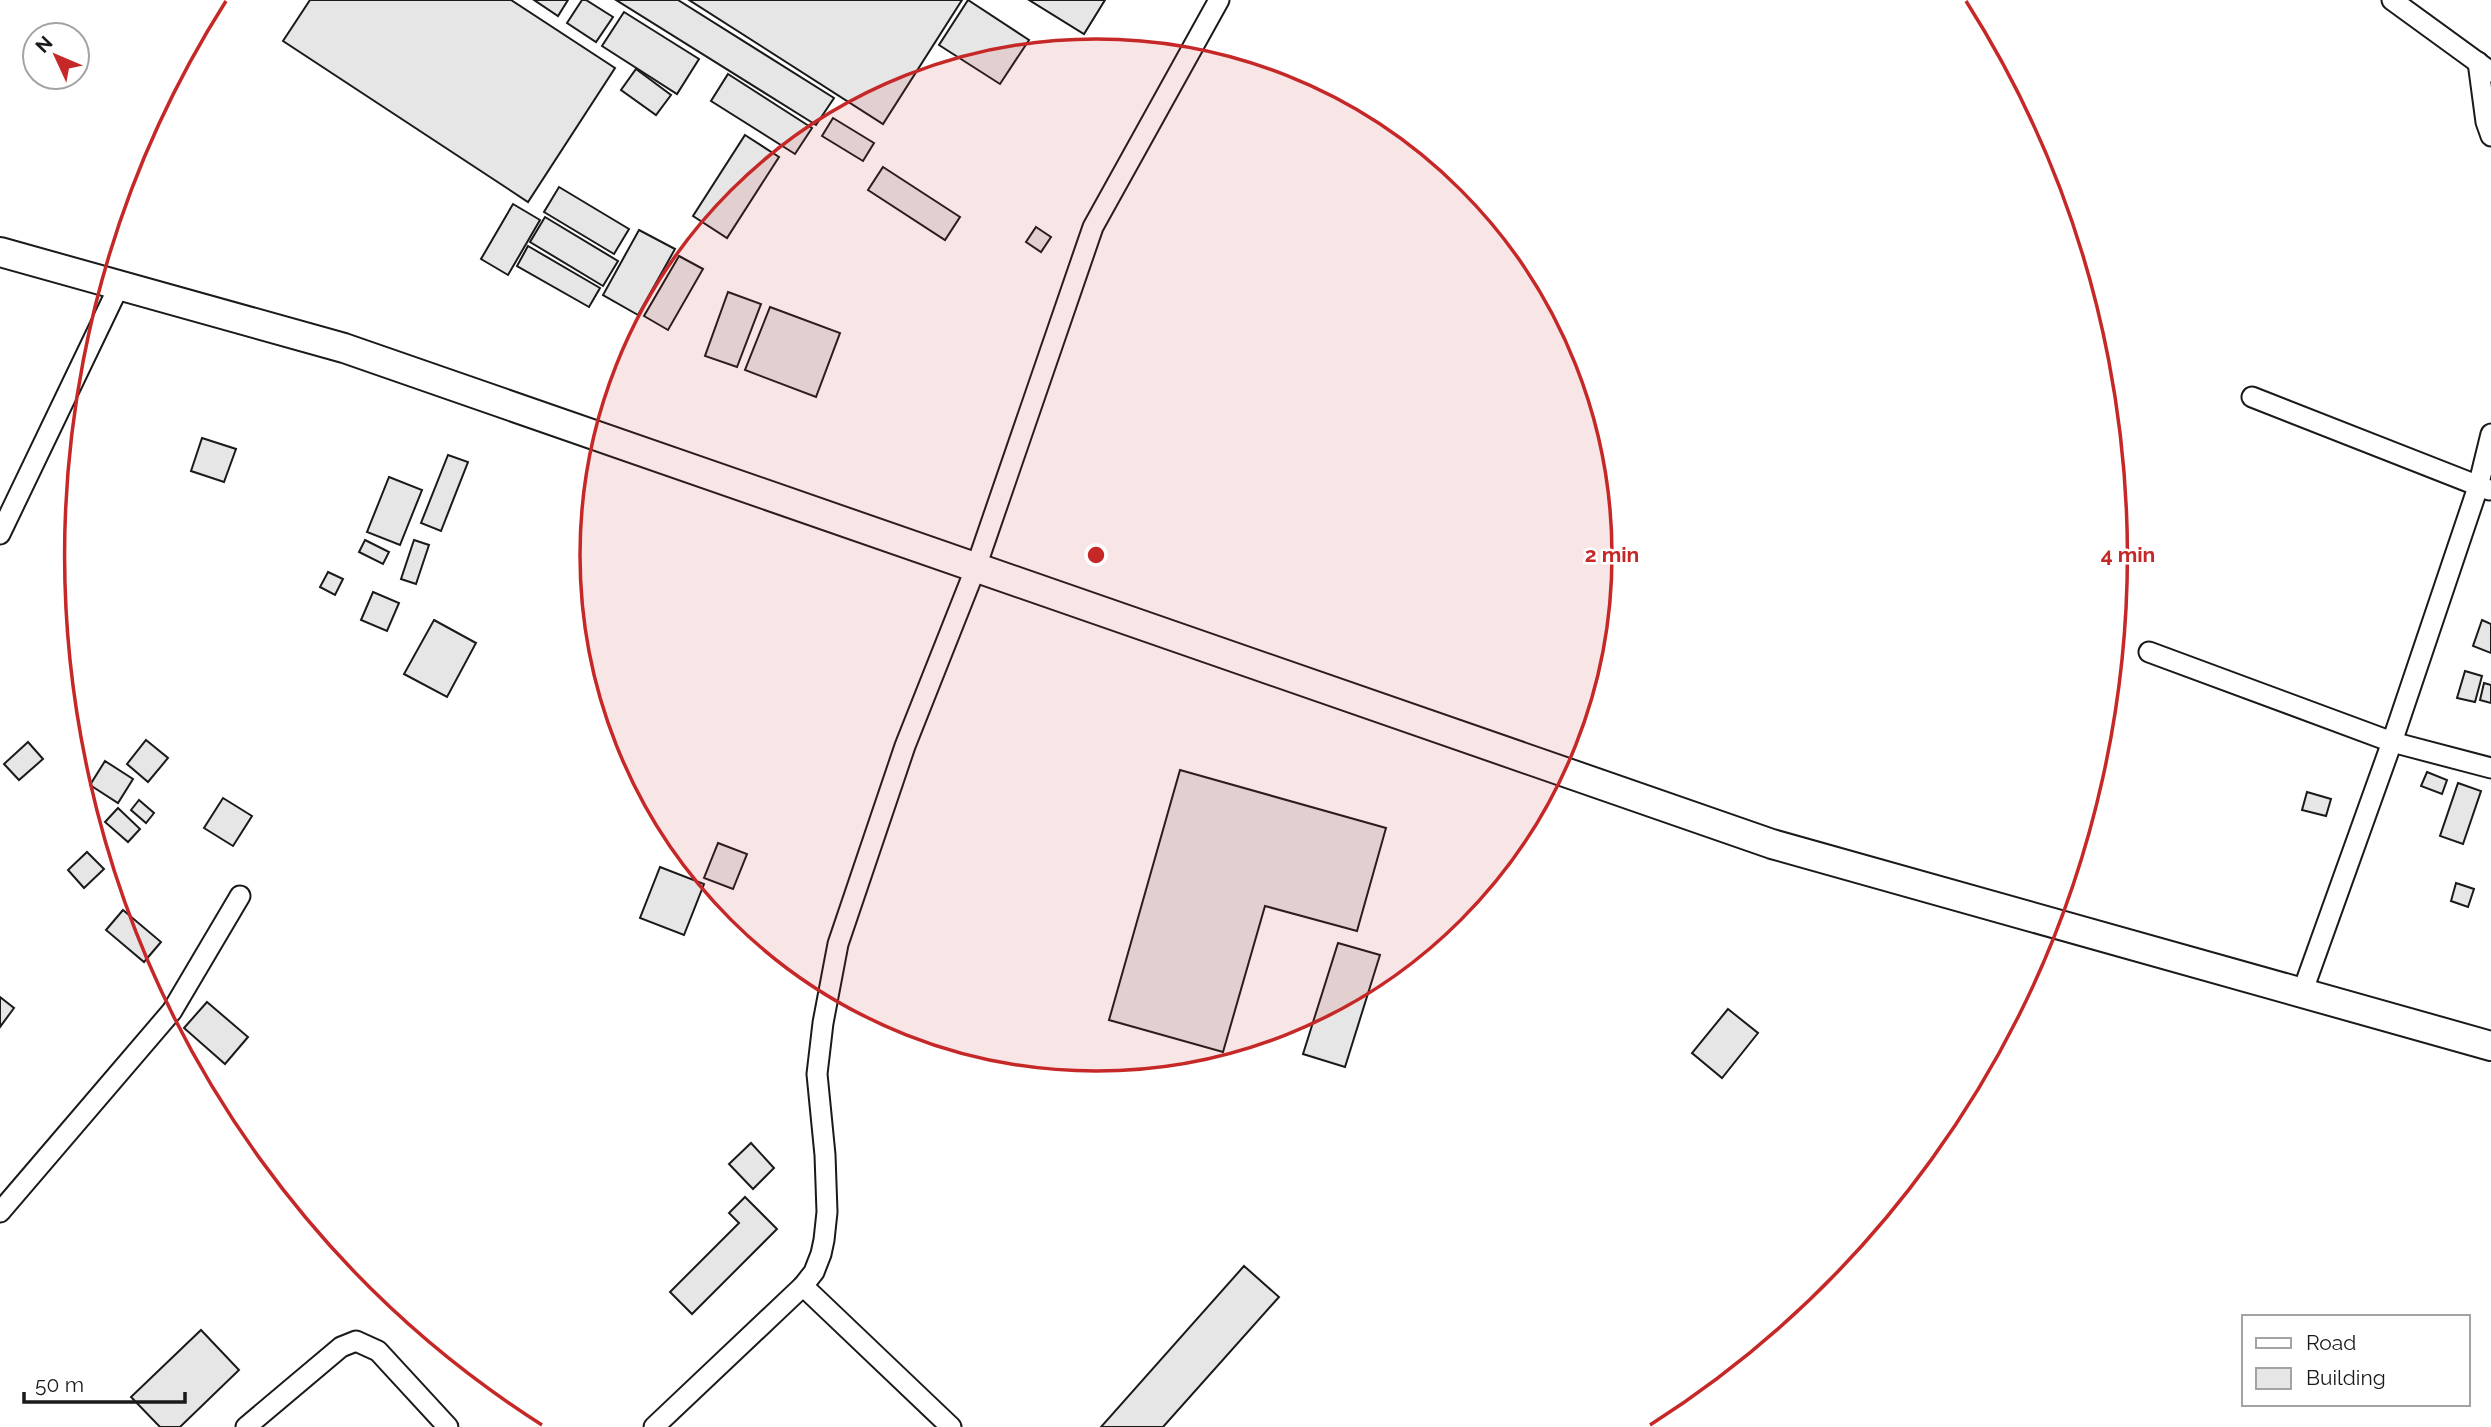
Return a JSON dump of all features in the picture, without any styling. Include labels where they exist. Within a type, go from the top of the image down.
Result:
[{"type":"main road","points":[[0,252],[344,348],[1772,845],[2491,1046]]},
{"type":"street","points":[[654,1427],[803,1286],[814,1272],[821,1254],[827,1212],[825,1155],[817,1074],[823,1023],[838,944],[905,746],[976,567],[1093,227],[1219,0]]},
{"type":"street","points":[[2392,0],[2485,67],[2486,121],[2491,136]]},
{"type":"street","points":[[0,534],[119,286]]},
{"type":"street","points":[[2252,397],[2485,489]]},
{"type":"street","points":[[2302,993],[2485,489],[2491,434]]},
{"type":"street","points":[[2148,652],[2392,742],[2491,768]]},
{"type":"street","points":[[0,1212],[172,1011],[240,896]]},
{"type":"street","points":[[803,1286],[951,1427]]},
{"type":"street","points":[[246,1427],[341,1347],[356,1341],[378,1351],[446,1424]]},
{"type":"street","points":[[422,1427],[446,1424]]},
{"type":"building","points":[[310,0],[511,0],[615,68],[528,202],[283,41]]},
{"type":"building","points":[[534,0],[568,0],[558,16]]},
{"type":"building","points":[[582,0],[613,17],[596,42],[567,23]]},
{"type":"building","points":[[616,0],[678,0],[834,98],[816,125]]},
{"type":"building","points":[[689,0],[962,0],[883,124]]},
{"type":"building","points":[[968,0],[1029,40],[1000,84],[939,45]]},
{"type":"building","points":[[1029,0],[1105,0],[1084,34]]},
{"type":"building","points":[[624,12],[699,59],[677,94],[602,46]]},
{"type":"building","points":[[636,69],[671,95],[656,115],[621,90]]},
{"type":"building","points":[[728,74],[812,128],[795,154],[711,101]]},
{"type":"building","points":[[833,118],[874,143],[863,161],[822,136]]},
{"type":"building","points":[[745,135],[779,157],[727,238],[693,216]]},
{"type":"building","points":[[883,167],[960,217],[945,240],[868,190]]},
{"type":"building","points":[[559,187],[629,229],[614,254],[544,212]]},
{"type":"building","points":[[513,204],[540,220],[508,275],[481,259]]},
{"type":"building","points":[[545,217],[618,261],[603,286],[530,242]]},
{"type":"building","points":[[1036,227],[1051,237],[1041,252],[1026,242]]},
{"type":"building","points":[[639,230],[675,249],[638,315],[603,295]]},
{"type":"building","points":[[528,246],[600,288],[589,307],[517,266]]},
{"type":"building","points":[[679,256],[703,269],[668,330],[644,316]]},
{"type":"building","points":[[728,292],[761,304],[737,367],[705,356]]},
{"type":"building","points":[[770,307],[840,333],[816,397],[745,370]]},
{"type":"building","points":[[202,438],[236,449],[224,482],[191,471]]},
{"type":"building","points":[[448,455],[468,462],[441,531],[421,523]]},
{"type":"building","points":[[389,477],[422,490],[400,545],[367,532]]},
{"type":"building","points":[[365,540],[389,552],[383,564],[359,552]]},
{"type":"building","points":[[414,540],[429,545],[416,584],[401,579]]},
{"type":"building","points":[[328,572],[343,579],[335,595],[320,587]]},
{"type":"building","points":[[373,592],[399,603],[387,631],[361,620]]},
{"type":"building","points":[[434,620],[476,643],[447,697],[404,674]]},
{"type":"building","points":[[2482,620],[2491,624],[2491,653],[2473,646]]},
{"type":"building","points":[[2465,671],[2482,676],[2475,702],[2457,698]]},
{"type":"building","points":[[2484,683],[2491,685],[2491,703],[2480,700]]},
{"type":"building","points":[[146,740],[168,758],[148,782],[127,764]]},
{"type":"building","points":[[28,742],[43,759],[19,780],[4,764]]},
{"type":"building","points":[[105,761],[133,779],[118,803],[90,785]]},
{"type":"building","points":[[1180,770],[1386,828],[1357,931],[1265,906],[1223,1052],[1109,1020]]},
{"type":"building","points":[[2427,772],[2447,780],[2442,794],[2421,786]]},
{"type":"building","points":[[2458,783],[2481,791],[2463,844],[2440,836]]},
{"type":"building","points":[[2307,792],[2331,799],[2326,816],[2302,810]]},
{"type":"building","points":[[223,798],[252,816],[233,846],[204,828]]},
{"type":"building","points":[[139,800],[154,813],[146,823],[131,810]]},
{"type":"building","points":[[118,808],[140,829],[128,842],[105,822]]},
{"type":"building","points":[[718,843],[747,854],[733,889],[704,878]]},
{"type":"building","points":[[87,852],[104,869],[84,888],[68,870]]},
{"type":"building","points":[[660,867],[704,884],[684,935],[640,918]]},
{"type":"building","points":[[2456,883],[2474,889],[2468,907],[2451,901]]},
{"type":"building","points":[[123,910],[161,942],[144,962],[106,930]]},
{"type":"building","points":[[1338,943],[1380,955],[1345,1067],[1303,1054]]},
{"type":"building","points":[[0,997],[14,1008],[0,1027]]},
{"type":"building","points":[[207,1002],[248,1037],[225,1064],[184,1028]]},
{"type":"building","points":[[1728,1009],[1758,1033],[1722,1078],[1692,1053]]},
{"type":"building","points":[[751,1143],[774,1168],[753,1189],[729,1164]]},
{"type":"building","points":[[745,1197],[777,1229],[692,1314],[670,1292],[739,1223],[729,1213]]},
{"type":"building","points":[[1244,1266],[1279,1297],[1163,1427],[1101,1427]]},
{"type":"building","points":[[201,1330],[239,1370],[180,1427],[160,1427],[131,1397]]}]
